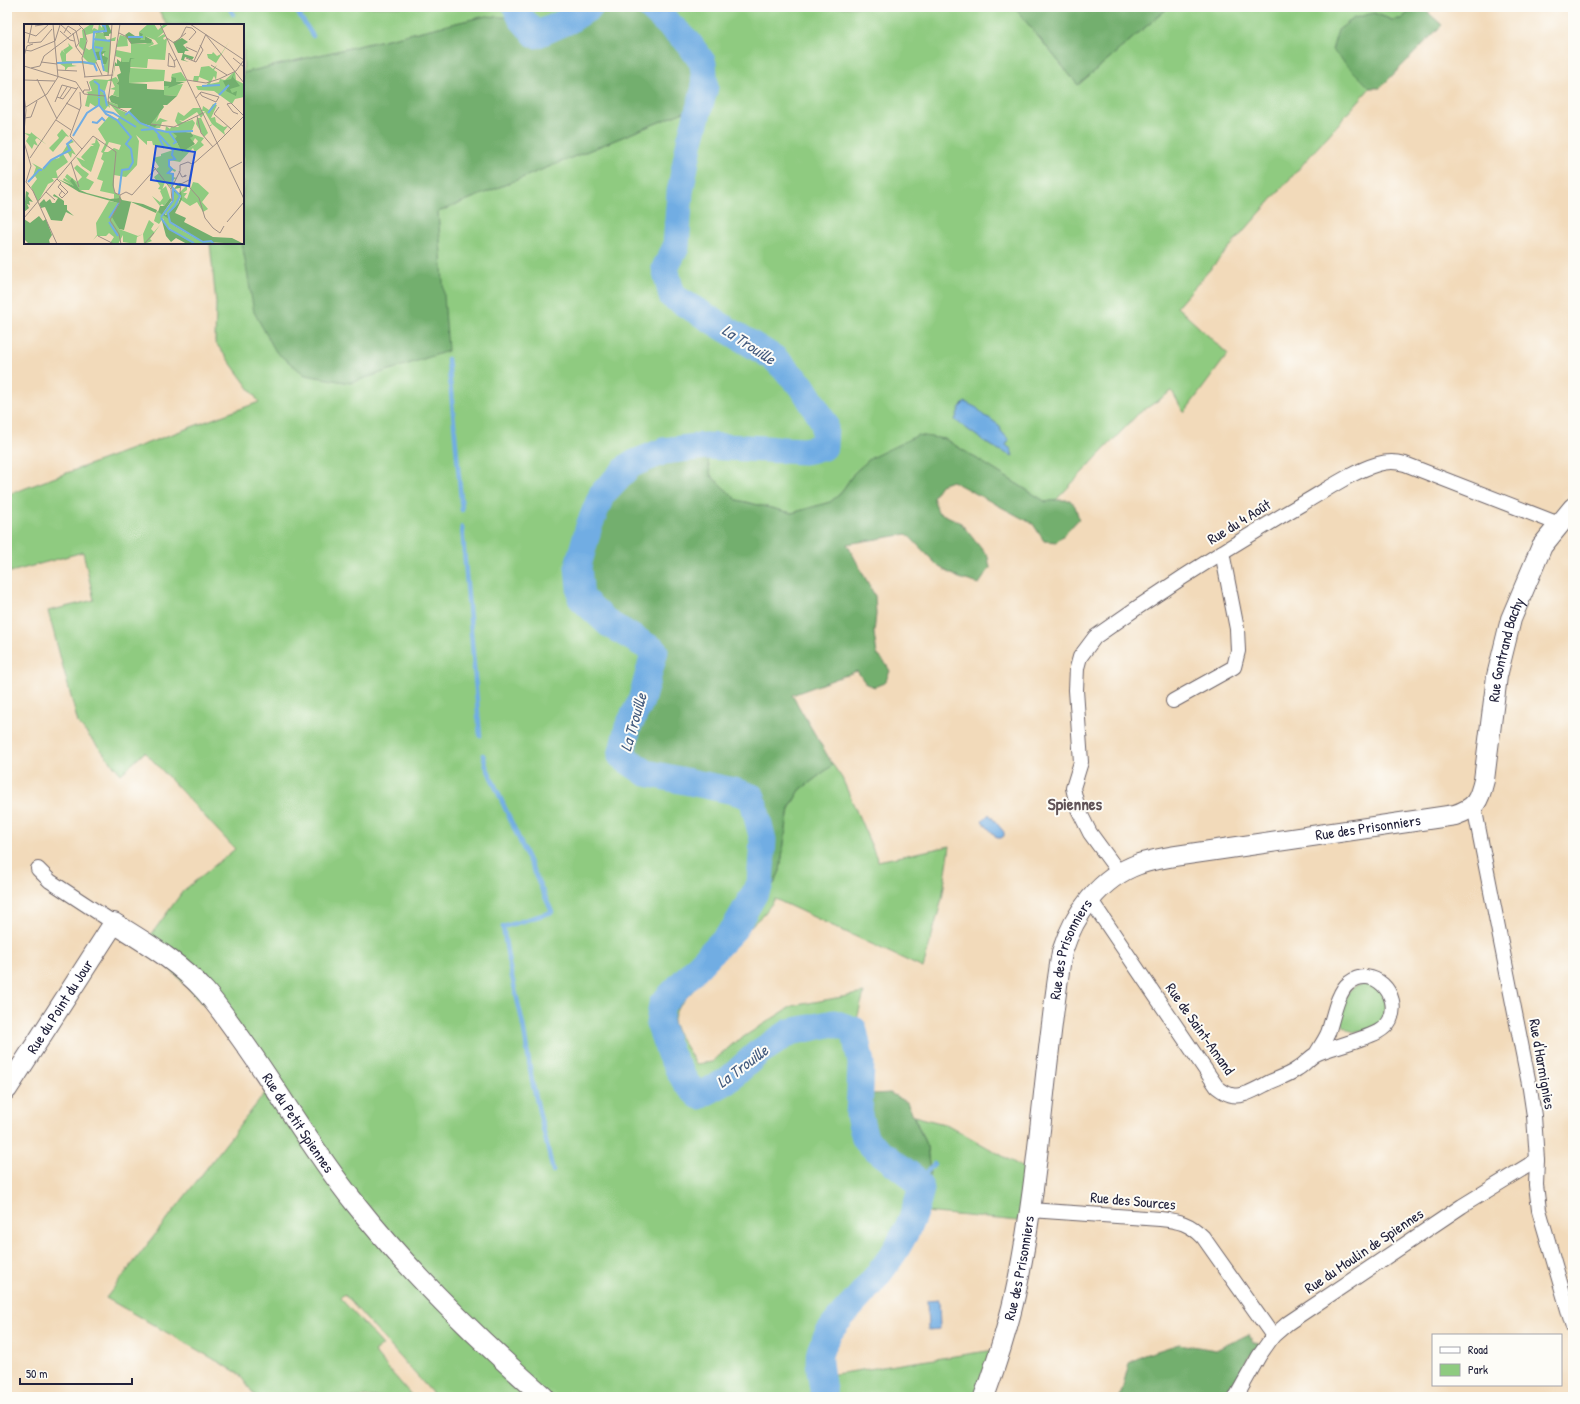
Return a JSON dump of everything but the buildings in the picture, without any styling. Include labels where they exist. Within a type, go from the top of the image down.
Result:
[{"type":"street","name":"Rue du 4 Août","points":[[1120,874],[1090,833],[1078,809],[1073,788],[1081,762],[1076,690],[1077,668],[1080,657],[1095,637],[1244,537],[1368,467],[1388,461],[1405,464],[1559,524]]},
{"type":"street","name":"Rue Gontrand Bachy","points":[[1474,806],[1480,796],[1484,780],[1498,676],[1510,619],[1542,546],[1573,508]]},
{"type":"street","points":[[1173,701],[1234,667],[1238,651],[1237,629],[1222,552]]},
{"type":"street","name":"Rue des Prisonniers","points":[[984,1397],[1001,1349],[1018,1283],[1030,1210],[1062,952],[1072,926],[1090,899],[1109,881],[1137,865],[1175,856],[1455,815],[1468,811],[1474,806]]},
{"type":"street","name":"Rue d'Harmignies","points":[[1474,806],[1530,1089],[1534,1116],[1537,1160],[1536,1185],[1539,1210],[1573,1327]]},
{"type":"street","name":"Rue du Petit Spiennes","points":[[38,869],[50,881],[179,966],[204,990],[220,1008],[318,1154],[353,1202],[393,1250],[443,1302],[544,1397]]},
{"type":"street","name":"Rue de Saint-Amand","points":[[1090,899],[1213,1080],[1218,1087],[1227,1094],[1235,1096],[1245,1094],[1297,1069],[1316,1054],[1372,1035],[1382,1028],[1389,1021],[1392,1013],[1393,1000],[1381,983],[1376,980],[1363,978],[1349,982],[1343,989],[1327,1034],[1316,1054]]},
{"type":"street","name":"Rue du Point du Jour","points":[[7,1089],[114,923]]},
{"type":"street","name":"Rue du Moulin de Spiennes","points":[[1236,1397],[1273,1336],[1288,1323],[1462,1206],[1537,1160]]},
{"type":"street","name":"Rue des Sources","points":[[1030,1210],[1160,1219],[1178,1221],[1193,1227],[1203,1237],[1273,1336]]},
{"type":"green space","points":[[157,7],[590,7],[568,21],[536,35],[486,16],[244,73],[244,24],[166,24]]},
{"type":"green space","points":[[590,7],[650,7],[688,42],[703,63],[705,87],[701,105],[438,212],[448,351],[350,383],[305,375],[276,352],[254,312],[242,244],[244,244],[244,73],[486,16],[521,18],[536,35],[568,21]]},
{"type":"green space","points":[[650,7],[1014,7],[1078,85],[1169,7],[1423,8],[1413,9],[1401,19],[1392,20],[1374,13],[1332,50],[1370,88],[1177,307],[1228,354],[1184,413],[1172,391],[1138,414],[1056,500],[1046,502],[945,439],[892,449],[871,458],[854,473],[840,494],[830,502],[792,513],[737,500],[711,476],[704,446],[630,465],[602,494],[589,526],[578,566],[633,637],[655,651],[648,676],[633,688],[702,784],[752,797],[763,840],[761,884],[774,884],[780,871],[789,809],[800,790],[833,765],[842,778],[878,861],[950,846],[942,899],[923,968],[775,899],[764,914],[754,923],[677,1008],[673,1022],[677,1032],[696,1064],[712,1062],[734,1043],[792,1006],[864,993],[854,1030],[861,1063],[859,1116],[892,1162],[914,1178],[930,1172],[927,1147],[914,1116],[948,1125],[1022,1167],[1036,1169],[1029,1222],[914,1211],[905,1234],[886,1266],[828,1332],[828,1358],[822,1376],[1001,1349],[984,1397],[429,1397],[434,1395],[344,1294],[340,1298],[383,1345],[374,1352],[413,1397],[256,1397],[238,1373],[106,1298],[272,1084],[250,1052],[145,943],[183,891],[235,849],[145,752],[121,774],[78,723],[48,611],[94,600],[83,552],[7,573],[7,495],[259,402],[215,342],[216,303],[210,244],[242,244],[247,269],[447,351],[438,212],[701,105],[688,42]]},
{"type":"green space","points":[[1014,7],[1169,7],[1078,85]]},
{"type":"green space","points":[[1423,8],[1442,25],[1380,88],[1370,88],[1332,50],[1338,30],[1354,18],[1374,13],[1392,20],[1401,19],[1413,9]]},
{"type":"green space","points":[[918,435],[945,439],[1046,502],[1070,500],[1075,506],[1079,519],[1057,542],[1044,541],[1033,524],[952,481],[941,485],[933,497],[938,512],[960,522],[988,557],[990,568],[979,584],[959,578],[939,567],[907,534],[847,544],[875,596],[876,614],[874,633],[877,654],[890,671],[885,683],[875,687],[866,684],[857,671],[792,695],[833,765],[800,790],[789,808],[780,871],[774,884],[760,884],[763,840],[752,797],[734,791],[646,773],[621,756],[615,737],[633,687],[648,676],[655,651],[609,624],[581,598],[578,566],[589,526],[599,502],[614,482],[630,465],[664,451],[705,446],[711,476],[737,500],[792,513],[830,502],[840,494],[854,473],[871,458]]},
{"type":"green space","points":[[1366,984],[1375,987],[1381,993],[1384,998],[1386,1009],[1383,1018],[1377,1025],[1369,1030],[1361,1032],[1353,1031],[1346,1028],[1341,1020],[1344,1002],[1352,988]]},
{"type":"green space","points":[[890,1093],[907,1102],[927,1147],[930,1172],[928,1183],[921,1189],[914,1178],[866,1141],[859,1116],[860,1103],[873,1094]]},
{"type":"green space","points":[[1249,1334],[1253,1342],[1259,1344],[1243,1367],[1226,1397],[1120,1397],[1129,1363],[1144,1355],[1179,1344],[1216,1350]]},
{"type":"water","points":[[965,402],[977,408],[984,416],[1000,426],[1001,431],[1009,440],[1006,445],[1011,449],[1013,456],[990,445],[955,420],[960,407]]},
{"type":"water","points":[[989,814],[1004,832],[1004,836],[1001,838],[997,838],[982,821]]},
{"type":"water","points":[[939,1300],[940,1329],[928,1330],[927,1301]]},
{"type":"waterway","points":[[229,7],[233,14]]},
{"type":"waterway","points":[[294,7],[313,36]]},
{"type":"waterway","name":"La Trouille","points":[[516,7],[521,18],[536,35],[568,21],[590,7]]},
{"type":"waterway","name":"La Trouille","points":[[650,7],[688,42],[703,63],[705,87],[690,141],[680,192],[676,247],[665,268],[672,296],[774,358],[802,386],[825,424],[824,447],[804,451],[705,446],[664,451],[630,465],[602,494],[589,526],[578,566],[581,598],[609,624],[655,651],[641,701],[628,727],[621,756],[646,773],[734,791],[752,797],[763,840],[760,884],[734,929],[662,1004],[659,1023],[670,1054],[686,1083],[699,1096],[727,1081],[758,1053],[790,1032],[834,1023],[854,1030],[861,1063],[859,1116],[866,1141],[914,1178],[921,1189],[917,1205],[898,1247],[871,1284],[837,1322],[823,1344],[819,1361],[824,1397]]},
{"type":"waterway","points":[[448,359],[462,510]]},
{"type":"waterway","points":[[462,527],[480,736]]},
{"type":"waterway","points":[[483,755],[486,766],[552,912],[503,927],[509,964],[523,1024],[532,1081],[553,1171]]},
{"type":"waterway","points":[[917,1183],[934,1164]]},
{"type":"district","name":"Spiennes","points":[[1075,804]]}]
